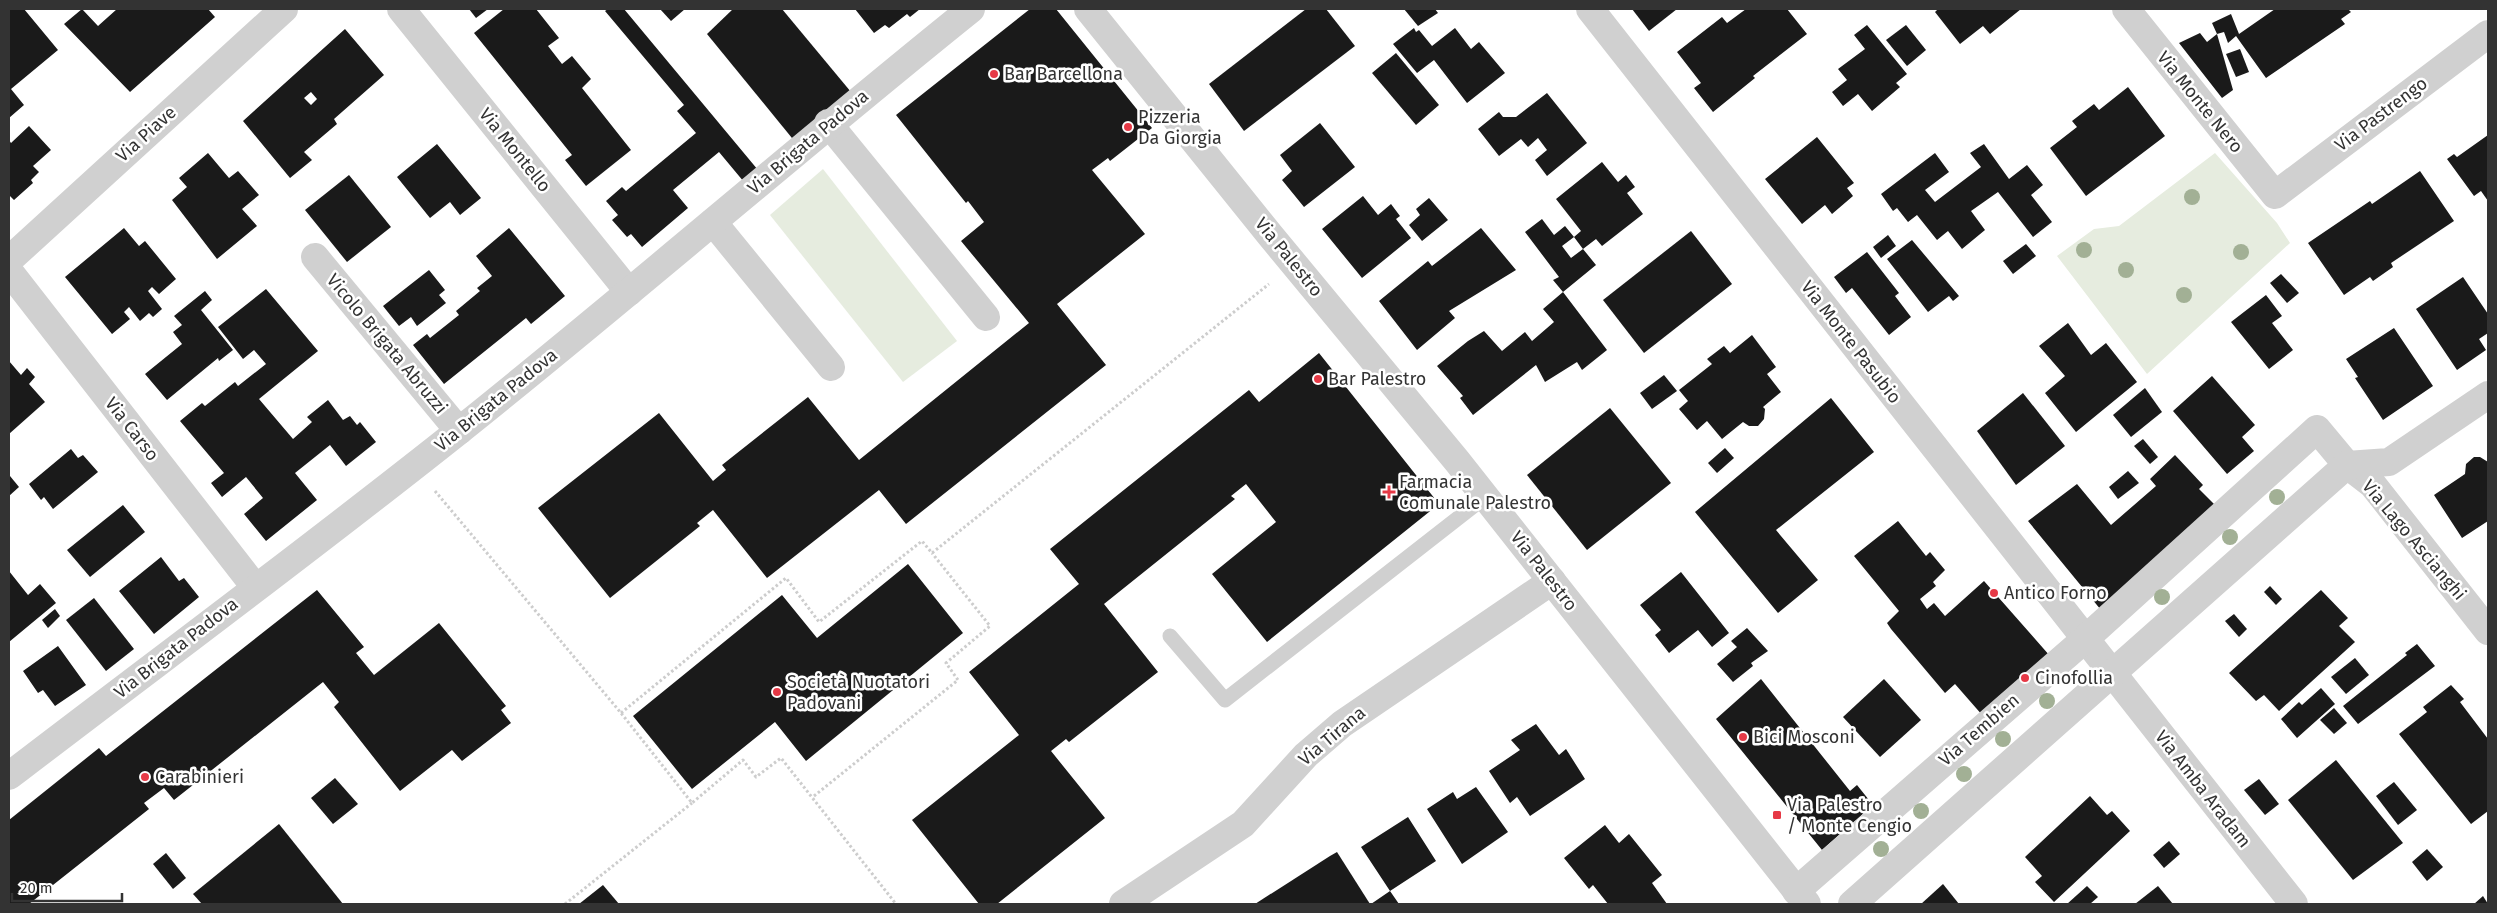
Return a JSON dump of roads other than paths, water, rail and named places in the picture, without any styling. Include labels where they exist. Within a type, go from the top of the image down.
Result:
[{"type":"street","name":"Via Piave","points":[[9,260],[284,9]]},
{"type":"street","name":"Via Montello","points":[[400,9],[629,292]]},
{"type":"street","name":"Via Brigata Padova","points":[[9,776],[459,431],[713,222],[828,123],[971,9]]},
{"type":"street","name":"Via Palestro","points":[[1088,9],[1485,497],[1801,900]]},
{"type":"street","name":"Via Monte Pasubio","points":[[1590,9],[2112,675]]},
{"type":"street","name":"Via Monte Nero","points":[[2126,9],[2275,195]]},
{"type":"street","name":"Via Pastrengo","points":[[2275,195],[2488,34]]},
{"type":"street","points":[[828,123],[986,316]]},
{"type":"street","points":[[713,222],[831,367]]},
{"type":"street","name":"Vicolo Brigata Abruzzi","points":[[315,257],[459,431]]},
{"type":"street","name":"Via Carso","points":[[9,271],[255,587]]},
{"type":"street","points":[[1852,904],[2347,465],[2389,462],[2488,396]]},
{"type":"street","name":"Via Tembien","points":[[1801,900],[2317,429]]},
{"type":"street","name":"Via Lago Ascianghi","points":[[2317,429],[2347,465],[2373,486],[2488,631]]},
{"type":"street","name":"Via Tirana","points":[[1123,904],[1243,824],[1306,755],[1342,724],[1552,581]]},
{"type":"street","name":"Via Amba Aradam","points":[[2112,675],[2294,904]]},
{"type":"lane","points":[[1170,636],[1225,700],[1485,497]]},
{"type":"place","name":"Bar Barcellona","points":[[994,74]]},
{"type":"place","name":"Pizzeria Da Giorgia","points":[[1128,127]]},
{"type":"place","name":"Bar Palestro","points":[[1318,379]]},
{"type":"place","name":"Farmacia Comunale Palestro","points":[[1389,492]]},
{"type":"place","name":"Antico Forno","points":[[1994,593]]},
{"type":"place","name":"Cinofollia","points":[[2025,678]]},
{"type":"place","name":"Società Nuotatori Padovani","points":[[777,692]]},
{"type":"place","name":"Bici Mosconi","points":[[1743,737]]},
{"type":"place","name":"Carabinieri","points":[[145,777]]},
{"type":"place","name":"Via Palestro / Monte Cengio","points":[[1777,815]]}]
